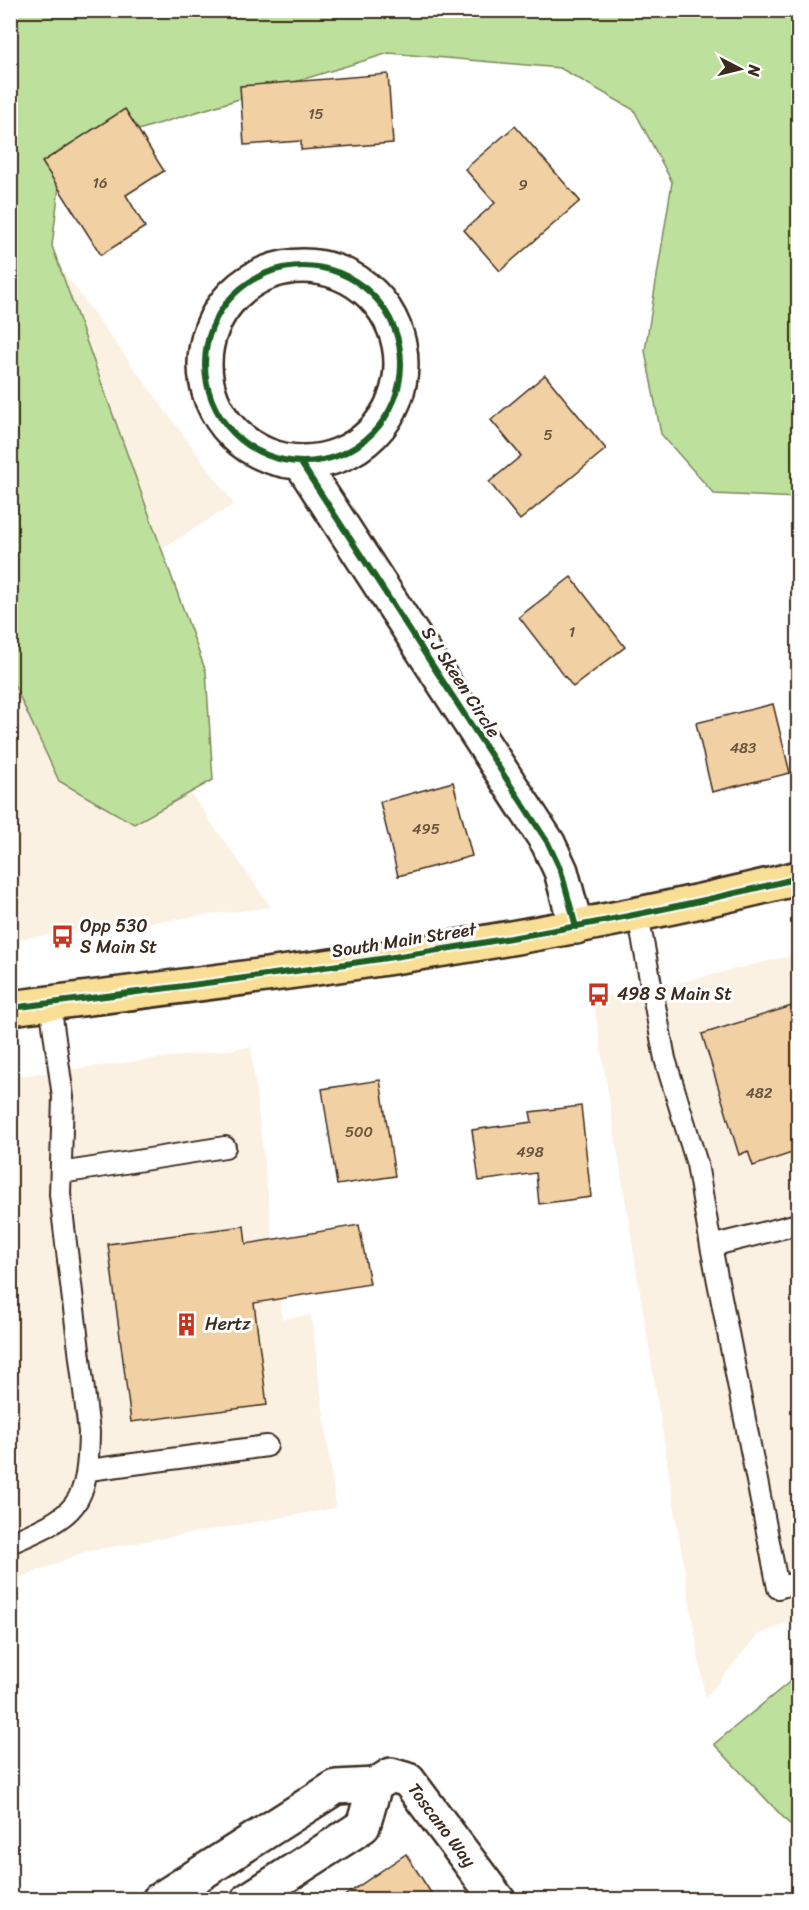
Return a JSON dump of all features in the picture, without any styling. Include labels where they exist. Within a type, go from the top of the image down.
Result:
[{"type":"main road","name":"South Main Street","points":[[10,1008],[315,970],[576,927],[798,878]]},
{"type":"street","points":[[291,265],[325,267],[355,279],[379,301],[396,328],[402,360],[398,392],[384,421],[362,444],[333,459],[301,463],[269,457],[240,441],[218,416],[206,385],[204,352],[214,320],[233,293],[260,274],[291,265]]},
{"type":"street","name":"S J Skeen Circle","points":[[301,463],[548,843],[561,871],[576,927]]},
{"type":"street","name":"Toscano Way","points":[[159,1899],[336,1787],[375,1785],[391,1775],[408,1780],[498,1899]]},
{"type":"street","points":[[248,1899],[363,1826],[375,1785]]},
{"type":"lane","points":[[638,915],[665,1059],[697,1164],[778,1588],[798,1582]]},
{"type":"lane","points":[[10,1543],[53,1525],[71,1511],[83,1490],[89,1470],[90,1432],[60,1194],[63,1097],[50,1003]]},
{"type":"lane","points":[[61,1173],[225,1147]]},
{"type":"lane","points":[[711,1246],[798,1224]]},
{"type":"lane","points":[[89,1470],[267,1446]]},
{"type":"shaded area","points":[[10,199],[234,504],[62,611],[271,907],[11,940]]},
{"type":"shaded area","points":[[798,954],[798,1618],[758,1635],[705,1698],[593,999],[673,984]]},
{"type":"shaded area","points":[[251,1047],[282,1319],[311,1315],[336,1508],[84,1552],[11,1582],[10,1077]]},
{"type":"green space","points":[[10,11],[798,11],[798,498],[714,494],[661,434],[645,351],[672,182],[634,110],[560,68],[389,53],[63,153],[52,246],[206,672],[213,780],[134,824],[59,781],[11,678]]},
{"type":"green space","points":[[798,1675],[798,1833],[714,1744]]},
{"type":"building","points":[[388,74],[393,143],[301,150],[301,141],[244,145],[240,86]]},
{"type":"building","points":[[125,109],[164,171],[126,195],[145,227],[101,255],[42,162]]},
{"type":"building","points":[[515,126],[580,201],[500,271],[464,230],[495,203],[465,169]]},
{"type":"building","points":[[545,375],[606,449],[520,520],[489,482],[521,456],[491,420]]},
{"type":"building","points":[[571,577],[625,647],[573,687],[519,617]]},
{"type":"building","points":[[773,704],[790,773],[712,792],[696,723]]},
{"type":"building","points":[[453,782],[472,856],[398,876],[380,802]]},
{"type":"building","points":[[798,1004],[798,1151],[753,1166],[748,1151],[739,1155],[702,1034]]},
{"type":"building","points":[[380,1080],[395,1176],[337,1185],[322,1089]]},
{"type":"building","points":[[581,1106],[591,1197],[539,1204],[536,1173],[479,1181],[472,1130],[532,1122],[530,1112]]},
{"type":"building","name":"Hertz","points":[[359,1225],[370,1284],[254,1303],[267,1405],[131,1422],[108,1244],[244,1226],[246,1244]]},
{"type":"building","points":[[406,1854],[435,1899],[340,1899]]},
{"type":"cycle path","points":[[293,266],[313,266],[341,273],[358,282],[373,294],[385,309],[394,326],[401,354],[401,364],[401,374],[394,402],[385,419],[373,434],[358,446],[341,455],[313,462],[293,462],[265,455],[248,446],[233,434],[221,419],[212,402],[205,374],[205,354],[212,326],[221,309],[233,294],[248,282],[265,273],[293,266]]},
{"type":"cycle path","points":[[301,463],[548,843],[561,871],[576,927]]},
{"type":"cycle path","points":[[10,1008],[308,970],[505,939],[701,901],[798,878]]},
{"type":"place","name":"Opp 530 S Main St","points":[[62,936]]},
{"type":"place","name":"498 S Main St","points":[[599,994]]},
{"type":"place","name":"Hertz","points":[[187,1324]]}]
